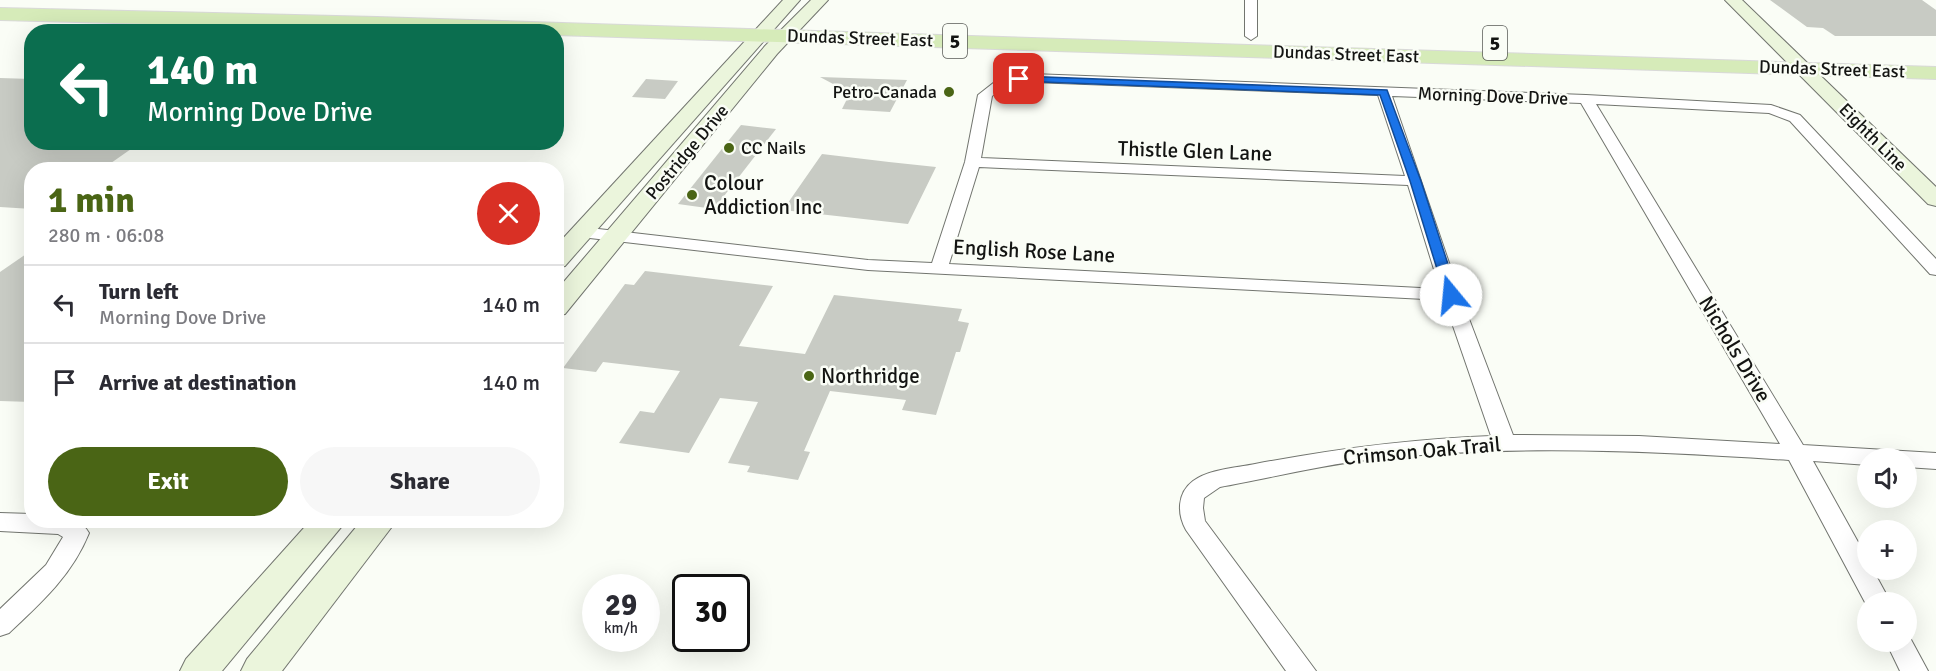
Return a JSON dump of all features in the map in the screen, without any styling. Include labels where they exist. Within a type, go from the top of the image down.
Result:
[{"type":"main road","name":"Dundas Street East","points":[[50,0],[779,28],[1795,60],[1936,56]]},
{"type":"main road","name":"Dundas Street East","points":[[0,14],[556,24]]},
{"type":"main road","name":"Dundas Street East","points":[[564,24],[1251,36],[1795,60],[1936,73]]},
{"type":"street","name":"Postridge Drive","points":[[564,299],[617,236],[779,28],[792,0]]},
{"type":"street","name":"Postridge Drive","points":[[564,252],[680,123],[779,28],[820,0]]},
{"type":"street","points":[[1251,0],[1251,36]]},
{"type":"street","name":"Eighth Line","points":[[1733,0],[1936,199]]},
{"type":"street","name":"Morning Dove Drive","points":[[939,268],[973,162],[985,95],[998,84],[1006,81],[1032,78],[1761,107],[1790,115],[1877,204],[1936,270]]},
{"type":"street","points":[[1384,92],[1451,295],[1505,444]]},
{"type":"street","name":"Nichols Drive","points":[[1586,99],[1797,453],[1872,592]]},
{"type":"street","name":"Thistle Glen Lane","points":[[973,162],[1415,181]]},
{"type":"street","name":"English Rose Lane","points":[[582,232],[868,265],[1451,295]]},
{"type":"street","name":"Crimson Oak Trail","points":[[1302,671],[1194,524],[1190,510],[1193,497],[1201,486],[1215,480],[1375,451],[1505,444],[1636,445],[1797,453]]},
{"type":"street","points":[[1797,453],[1857,456]]},
{"type":"street","points":[[1917,460],[1936,461]]},
{"type":"street","points":[[0,522],[24,523]]},
{"type":"street","points":[[0,625],[48,580],[70,553],[77,533],[68,528]]},
{"type":"street","points":[[199,671],[324,528]]},
{"type":"street","points":[[260,671],[375,528]]},
{"type":"street","points":[[1904,652],[1914,671]]},
{"type":"building","points":[[1770,0],[1922,0],[1936,10],[1936,36],[1835,36],[1823,28],[1807,27]]},
{"type":"building","points":[[820,77],[907,80],[890,112],[842,109],[850,93]]},
{"type":"building","points":[[0,78],[24,79],[24,150],[130,150],[112,162],[24,162],[24,208],[0,207]]},
{"type":"building","points":[[646,79],[678,81],[665,99],[632,97]]},
{"type":"building","points":[[741,125],[776,129],[714,209],[678,204]]},
{"type":"building","points":[[822,154],[936,167],[908,224],[783,210]]},
{"type":"building","points":[[24,256],[24,402],[0,401],[0,272]]},
{"type":"building","name":"Northridge","points":[[645,271],[773,286],[739,346],[805,354],[834,295],[962,309],[958,321],[969,323],[960,352],[956,352],[936,415],[902,410],[906,400],[830,391],[804,451],[810,452],[798,480],[747,472],[750,466],[728,463],[758,402],[720,398],[689,453],[619,443],[640,411],[654,413],[680,371],[603,362],[596,372],[564,367],[625,284],[634,285]]},
{"type":"place","name":"Petro-Canada","points":[[949,92]]},
{"type":"place","name":"CC Nails","points":[[729,148]]},
{"type":"place","name":"Colour Addiction Inc","points":[[692,195]]},
{"type":"place","name":"Northridge","points":[[809,376]]},
{"type":"route","points":[[1019,79],[1384,92],[1451,295]]}]
